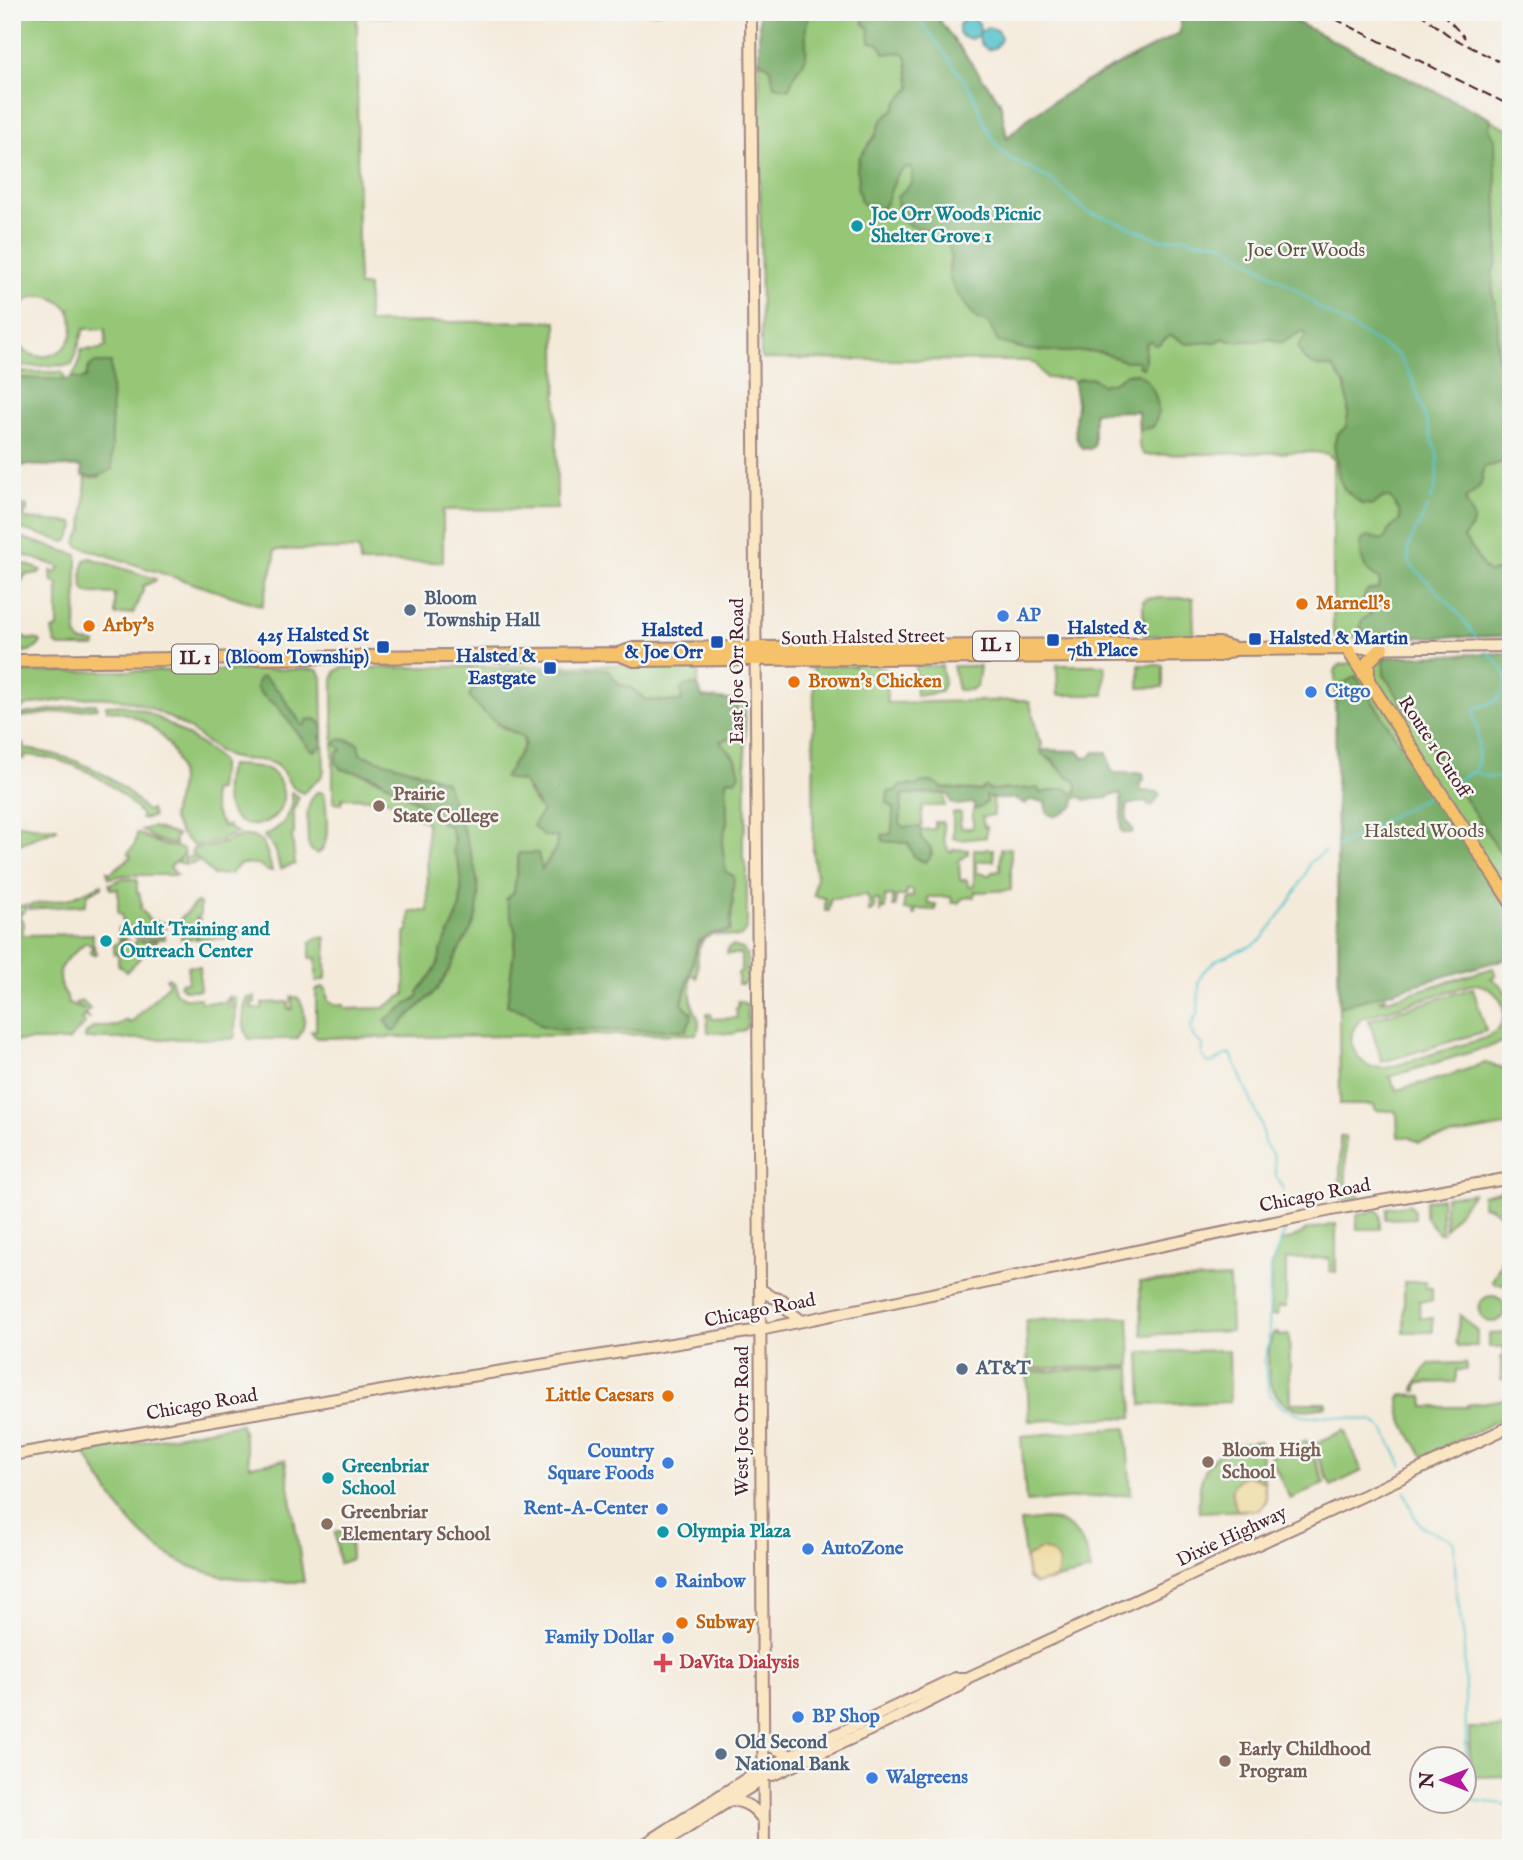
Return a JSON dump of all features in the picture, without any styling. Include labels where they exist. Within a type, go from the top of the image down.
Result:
[{"type":"main road","name":"South Halsted Street","points":[[12,661],[618,654],[634,660],[755,653],[1219,654],[1235,649],[1347,648]]},
{"type":"main road","name":"Route 1 Cutoff","points":[[1347,648],[1511,902]]},
{"type":"main road","points":[[1369,682],[1368,662],[1382,648]]},
{"type":"street","name":"East Joe Orr Road","points":[[751,12],[760,1329]]},
{"type":"street","name":"South Halsted Street","points":[[1347,648],[1511,646]]},
{"type":"street","name":"Chicago Road","points":[[12,1455],[760,1329],[1336,1209],[1511,1178]]},
{"type":"street","points":[[760,1289],[783,1300],[786,1309],[802,1321]]},
{"type":"street","name":"West Joe Orr Road","points":[[760,1329],[764,1848]]},
{"type":"street","name":"Dixie Highway","points":[[639,1848],[752,1774],[773,1775],[960,1686],[967,1678],[1511,1426]]},
{"type":"street","name":"Dixie Highway","points":[[656,1848],[752,1786],[764,1776],[768,1767],[955,1678],[967,1678]]},
{"type":"street","points":[[764,1734],[770,1746],[792,1756]]},
{"type":"street","points":[[727,1800],[741,1801],[756,1810],[764,1822]]},
{"type":"green space","points":[[12,12],[661,12],[357,16],[358,286],[368,286],[368,323],[556,321],[557,509],[443,510],[443,562],[360,563],[359,549],[274,550],[275,558],[262,606],[78,546],[76,542],[83,529],[86,477],[100,477],[86,378],[80,380],[72,377],[78,367],[81,350],[102,349],[106,346],[105,329],[84,329],[72,365],[12,367],[12,326],[17,342],[26,352],[38,356],[62,350],[70,340],[73,327],[69,311],[72,309],[69,310],[52,298],[43,296],[27,300],[20,306],[12,325]]},
{"type":"green space","points":[[381,12],[661,12],[380,16]]},
{"type":"green space","name":"Joe Orr Woods","points":[[759,12],[933,12],[1000,102],[1007,138],[1067,92],[1180,33],[1181,12],[1276,12],[1511,131],[1511,636],[1336,638],[1333,632],[1333,459],[1328,454],[1313,452],[1144,455],[1139,447],[1138,373],[1127,374],[1102,385],[1079,379],[1074,382],[1070,379],[1046,378],[1036,364],[1030,361],[763,359]]},
{"type":"green space","points":[[759,12],[812,12],[806,28],[805,59],[788,89],[774,86],[770,68],[759,59]]},
{"type":"green space","name":"Joe Orr Woods","points":[[861,12],[933,12],[1000,102],[1007,138],[1027,119],[1074,88],[1180,33],[1181,12],[1276,12],[1491,119],[1489,128],[1495,139],[1498,246],[1497,262],[1492,274],[1493,296],[1498,315],[1497,355],[1500,361],[1511,367],[1511,452],[1500,463],[1484,467],[1481,484],[1465,500],[1473,524],[1463,538],[1488,572],[1511,569],[1511,636],[1367,638],[1360,626],[1362,620],[1371,614],[1364,606],[1363,600],[1368,590],[1378,589],[1380,585],[1379,579],[1369,572],[1363,563],[1362,540],[1368,536],[1382,540],[1386,537],[1388,531],[1400,520],[1399,511],[1390,498],[1384,497],[1373,505],[1362,504],[1344,489],[1339,478],[1334,445],[1337,434],[1346,427],[1348,400],[1344,384],[1332,367],[1315,365],[1302,356],[1298,346],[1306,336],[1304,331],[1284,342],[1271,339],[1228,341],[1224,338],[1216,342],[1187,344],[1170,335],[1159,344],[1147,342],[1143,368],[1138,366],[1138,361],[1124,361],[1103,353],[1028,350],[998,342],[988,322],[978,320],[952,285],[949,275],[951,256],[944,238],[930,230],[908,225],[902,220],[897,197],[912,183],[912,170],[908,167],[901,171],[888,199],[879,210],[872,212],[861,201],[857,187],[859,158],[875,136],[881,121],[911,88],[906,55],[900,52],[885,54],[879,44],[870,42],[869,28],[864,24]]},
{"type":"green space","points":[[94,363],[111,363],[112,469],[91,477],[82,476],[82,467],[22,465],[19,470],[12,470],[12,378],[67,380],[72,377],[80,380],[86,378],[88,368]]},
{"type":"green space","points":[[12,372],[61,372],[65,377],[64,380],[12,378]]},
{"type":"green space","points":[[1138,373],[1149,384],[1158,405],[1153,427],[1139,430],[1138,411],[1094,412],[1094,446],[1090,449],[1082,448],[1075,433],[1077,405],[1074,382],[1093,378],[1102,385],[1127,374]]},
{"type":"green space","points":[[12,505],[27,506],[25,519],[74,523],[69,540],[65,542],[12,526]]},
{"type":"green space","points":[[13,535],[77,555],[76,635],[81,642],[95,643],[95,647],[60,647],[55,643],[52,630],[58,628],[58,584],[52,582],[51,571],[57,573],[60,567],[27,556],[12,555]]},
{"type":"green space","points":[[90,558],[156,579],[143,586],[133,613],[115,615],[115,594],[88,593],[83,589],[82,570],[85,560]]},
{"type":"green space","points":[[12,563],[41,570],[39,573],[25,575],[20,584],[21,634],[26,639],[41,642],[29,651],[12,652]]},
{"type":"green space","points":[[1148,598],[1193,598],[1194,635],[1144,636],[1143,601]]},
{"type":"green space","name":"Halsted Woods","points":[[1511,653],[1511,957],[1385,993],[1386,998],[1379,1000],[1380,1002],[1493,968],[1496,976],[1491,978],[1503,988],[1510,1001],[1511,1015],[1507,1031],[1511,1031],[1511,1040],[1389,1077],[1397,1090],[1485,1063],[1503,1068],[1511,1086],[1511,1125],[1419,1142],[1408,1137],[1398,1137],[1397,1114],[1394,1111],[1375,1110],[1374,1105],[1340,1105],[1335,670],[1340,665],[1384,657]],"holes":[[[1473,984],[1483,986],[1497,996],[1504,1011],[1499,1027],[1489,1036],[1387,1068],[1369,1067],[1354,1050],[1353,1031],[1362,1018]]]},
{"type":"green space","points":[[1511,653],[1511,869],[1384,675],[1383,661],[1387,657]]},
{"type":"green space","points":[[811,663],[855,666],[855,663],[877,663],[874,666],[886,668],[887,703],[1026,700],[1030,703],[1039,741],[1042,741],[1041,751],[1075,780],[1076,793],[1040,793],[1038,788],[982,791],[942,788],[929,782],[909,785],[894,807],[892,834],[884,841],[908,843],[911,847],[932,854],[931,848],[921,839],[921,830],[935,829],[935,822],[943,822],[944,840],[949,852],[953,849],[968,850],[968,854],[959,861],[960,880],[967,880],[968,887],[974,886],[974,849],[993,849],[994,861],[977,861],[977,873],[990,875],[1000,871],[1001,849],[1011,848],[1011,890],[975,891],[974,897],[963,898],[958,903],[952,903],[951,897],[928,897],[928,904],[936,905],[936,910],[916,909],[916,915],[913,915],[913,910],[904,910],[904,900],[913,896],[913,890],[907,890],[906,896],[896,896],[896,907],[893,907],[893,896],[885,897],[885,909],[882,909],[881,913],[879,900],[874,900],[874,910],[869,912],[866,894],[830,899],[829,911],[825,911],[825,898],[814,896],[814,668],[807,667]]},
{"type":"green space","points":[[699,664],[698,685],[685,686],[681,697],[683,702],[646,700],[630,687],[620,685],[497,725],[523,737],[523,782],[542,811],[533,826],[557,836],[556,848],[541,871],[519,853],[514,892],[506,899],[516,934],[507,1005],[528,1013],[540,1025],[691,1012],[682,1005],[698,943],[703,940],[698,950],[697,979],[695,975],[690,976],[692,1003],[699,1022],[696,1034],[316,1038],[311,1031],[316,1030],[316,990],[323,987],[326,989],[328,1001],[335,1005],[344,1005],[345,1009],[383,1008],[405,994],[405,933],[409,929],[410,912],[428,911],[427,823],[386,799],[342,798],[341,804],[333,802],[333,680],[336,671],[342,668]],"holes":[[[346,739],[358,743],[360,754],[417,770],[453,803],[471,852],[456,956],[439,987],[391,1031],[385,1020],[419,996],[440,960],[440,954],[457,918],[461,897],[460,872],[449,825],[385,783],[341,769],[340,748]]]},
{"type":"green space","points":[[1057,665],[1105,665],[1104,695],[1058,695]]},
{"type":"green space","points":[[1139,665],[1163,665],[1163,687],[1139,688]]},
{"type":"green space","points":[[915,666],[942,666],[944,684],[940,692],[916,696]]},
{"type":"green space","points":[[953,666],[980,666],[977,686],[970,690],[958,690]]},
{"type":"green space","points":[[607,669],[620,685],[629,687],[646,700],[682,702],[681,689],[698,685],[702,697],[737,701],[734,737],[720,741],[736,759],[740,774],[737,779],[726,780],[727,822],[722,843],[726,872],[734,876],[730,931],[714,933],[697,942],[682,1004],[691,1012],[692,1017],[686,1030],[561,1030],[540,1025],[528,1013],[507,1005],[516,934],[506,899],[514,892],[519,853],[538,853],[542,870],[556,848],[557,837],[543,836],[533,826],[542,811],[523,782],[504,778],[525,744],[523,737],[493,720],[469,696],[482,680],[500,671]]},
{"type":"green space","points":[[319,671],[322,677],[324,771],[303,793],[289,783],[274,764],[227,756],[173,720],[125,700],[91,697],[29,705],[12,716],[12,672]]},
{"type":"green space","name":"Halsted Woods","points":[[1356,676],[1511,913],[1511,957],[1339,1007],[1335,688]]},
{"type":"green space","points":[[264,677],[280,692],[302,725],[305,725],[306,720],[316,719],[322,725],[323,732],[320,736],[323,745],[314,751],[309,748],[277,706],[262,695],[256,687],[259,678]]},
{"type":"green space","points":[[741,698],[745,702],[746,825],[743,858],[747,869],[747,929],[740,937],[711,934],[730,931],[733,902],[722,843],[727,822],[726,779],[736,759],[719,741],[734,737],[737,701]]},
{"type":"green space","points":[[96,704],[97,708],[21,717],[23,714]]},
{"type":"green space","points":[[106,705],[127,706],[146,712],[209,750],[221,763],[218,790],[212,791],[213,806],[224,827],[228,825],[238,833],[213,843],[194,846],[181,834],[172,818],[180,780],[173,753],[157,732],[146,723],[121,712],[107,710]]},
{"type":"green space","points":[[341,739],[358,743],[360,754],[446,782],[475,870],[478,907],[474,923],[440,985],[396,1031],[391,1031],[385,1020],[419,996],[418,992],[437,965],[457,916],[461,900],[461,877],[453,852],[454,838],[449,825],[443,825],[420,804],[397,789],[369,775],[341,769],[336,763],[337,753],[342,750],[334,743]]},
{"type":"green space","points":[[19,744],[24,744],[25,749],[76,761],[107,776],[146,811],[151,810],[153,817],[141,819],[141,814],[117,790],[89,772],[42,757],[25,755],[24,759],[18,758]]},
{"type":"green space","points":[[1041,750],[1078,751],[1084,758],[1095,752],[1107,752],[1111,770],[1115,773],[1143,773],[1141,791],[1158,792],[1160,795],[1152,806],[1146,801],[1126,805],[1127,821],[1133,830],[1132,833],[1124,833],[1121,830],[1121,794],[1110,795],[1108,798],[1075,798],[1074,806],[1052,816],[1046,810],[1045,802],[1029,800],[1025,804],[1014,798],[998,799],[986,796],[987,802],[975,809],[973,803],[951,803],[949,796],[944,793],[905,794],[902,796],[900,823],[904,827],[918,827],[921,830],[921,839],[931,848],[930,859],[925,862],[914,857],[908,843],[883,841],[882,835],[891,834],[892,828],[894,808],[887,803],[888,792],[895,791],[900,785],[916,786],[929,782],[942,788],[981,791],[987,787],[989,790],[1038,788],[1040,793],[1066,788],[1076,793],[1075,780],[1066,776]]},
{"type":"green space","points":[[230,765],[263,768],[279,779],[283,797],[274,817],[265,823],[254,825],[244,824],[235,818],[226,802],[226,775]]},
{"type":"green space","points":[[291,792],[299,797],[294,809],[292,835],[295,864],[280,869],[275,849],[264,836],[287,818],[292,807]]},
{"type":"green space","points":[[317,792],[322,792],[325,796],[327,828],[325,844],[317,854],[308,844],[307,823],[308,809]]},
{"type":"green space","points":[[944,793],[945,806],[922,806],[922,825],[919,828],[904,827],[900,823],[902,796]]},
{"type":"green space","points":[[986,796],[993,798],[994,815],[982,817],[984,827],[987,827],[986,837],[961,840],[953,838],[953,813],[961,813],[961,828],[973,828],[973,809],[979,808]]},
{"type":"green space","points":[[12,823],[56,827],[57,829],[12,847]]},
{"type":"green space","points":[[153,827],[177,835],[174,841],[176,845],[157,840],[141,830]]},
{"type":"green space","points":[[137,833],[161,844],[183,849],[186,865],[178,862],[180,857],[170,867],[177,875],[125,875],[109,878],[107,871],[110,873],[131,857],[128,853],[135,844]]},
{"type":"green space","points":[[241,836],[260,841],[267,851],[272,871],[258,864],[240,864],[230,874],[213,875],[195,856],[198,861],[190,865],[189,857],[194,855],[191,852],[193,849],[214,846]]},
{"type":"green space","points":[[122,879],[137,879],[137,893],[142,905],[140,907],[149,920],[165,923],[165,929],[160,930],[159,935],[165,936],[165,939],[136,938],[132,931],[125,939],[119,939],[118,928],[123,927],[122,914],[118,913],[118,889],[111,889],[109,884]]},
{"type":"green space","points":[[102,884],[102,887],[88,894],[85,905],[29,909],[29,905],[68,899]]},
{"type":"green space","points":[[195,903],[200,903],[200,916],[196,917],[196,939],[181,939],[181,917]]},
{"type":"green space","points":[[26,905],[26,909],[19,916],[24,923],[22,935],[93,934],[97,953],[90,953],[93,947],[85,942],[65,961],[60,972],[68,1004],[84,1010],[75,1003],[82,1001],[90,1009],[85,1014],[90,1019],[84,1016],[81,1020],[85,1024],[68,1041],[12,1041],[12,907]]},
{"type":"green space","points":[[197,919],[200,919],[200,930],[208,930],[210,926],[227,926],[227,931],[243,930],[242,938],[198,939]]},
{"type":"green space","points":[[326,938],[326,979],[316,982],[316,958],[310,958],[310,943]]},
{"type":"green space","points":[[120,941],[129,941],[133,947],[136,941],[157,941],[126,972],[118,964],[118,954],[114,954],[114,945]]},
{"type":"green space","points":[[732,946],[743,949],[747,955],[747,980],[743,984],[738,984],[741,954],[727,954],[728,948]]},
{"type":"green space","points":[[188,966],[200,967],[200,990],[186,990],[180,986],[180,983],[188,982]]},
{"type":"green space","points":[[168,977],[175,992],[184,998],[200,998],[201,1002],[224,1002],[228,997],[227,1008],[231,1008],[230,997],[236,998],[235,1036],[232,1039],[85,1039],[85,1035],[94,1027],[117,1026],[126,1020],[131,1023],[169,984],[166,979]]},
{"type":"green space","points":[[1473,988],[1486,1031],[1382,1062],[1369,1020]]},
{"type":"green space","points":[[255,997],[255,1003],[251,1003],[252,1009],[262,1009],[262,1003],[289,1002],[288,1009],[293,1009],[291,997],[298,998],[303,1007],[304,1018],[297,1039],[249,1039],[245,1030],[244,1013],[248,998]]},
{"type":"green space","points":[[738,1001],[747,1004],[748,1024],[745,1030],[732,1034],[708,1032],[707,1014],[711,1014],[712,1019],[737,1018]]},
{"type":"green space","points":[[1340,1136],[1345,1136],[1346,1190],[1359,1190],[1359,1197],[1344,1200],[1340,1195]]},
{"type":"green space","points":[[1511,1188],[1511,1221],[1502,1221],[1502,1216],[1490,1207],[1482,1206],[1482,1195]]},
{"type":"green space","points":[[1473,1193],[1445,1229],[1445,1197]]},
{"type":"green space","points":[[1441,1198],[1442,1233],[1439,1233],[1425,1217],[1425,1204],[1427,1200]]},
{"type":"green space","points":[[1409,1204],[1415,1211],[1415,1218],[1385,1219],[1387,1208]]},
{"type":"green space","points":[[1377,1210],[1380,1214],[1380,1229],[1357,1229],[1357,1215]]},
{"type":"green space","points":[[1336,1224],[1336,1272],[1330,1272],[1329,1258],[1286,1259],[1286,1307],[1278,1307],[1277,1316],[1270,1316],[1271,1268],[1281,1241],[1292,1239],[1307,1230]]},
{"type":"green space","points":[[1502,1255],[1511,1255],[1511,1284],[1495,1284],[1492,1281]]},
{"type":"green space","points":[[1229,1278],[1231,1331],[1142,1335],[1140,1282]]},
{"type":"green space","points":[[1404,1282],[1426,1282],[1426,1288],[1432,1288],[1432,1301],[1419,1301],[1420,1318],[1433,1318],[1433,1332],[1404,1332]]},
{"type":"green space","points":[[1492,1296],[1501,1300],[1505,1309],[1501,1318],[1492,1322],[1483,1318],[1479,1309],[1483,1300]]},
{"type":"green space","points":[[1460,1315],[1477,1331],[1477,1346],[1459,1347],[1456,1343]]},
{"type":"green space","points":[[1129,1317],[1131,1366],[1028,1369],[1026,1320]]},
{"type":"green space","points":[[1274,1332],[1279,1336],[1289,1335],[1291,1403],[1326,1403],[1326,1406],[1301,1409],[1291,1406],[1276,1394],[1271,1384],[1268,1360]]},
{"type":"green space","points":[[1511,1333],[1511,1379],[1501,1379],[1504,1347],[1489,1347],[1489,1334]]},
{"type":"green space","points":[[1229,1350],[1230,1402],[1142,1405],[1140,1352]]},
{"type":"green space","points":[[1466,1363],[1466,1370],[1456,1370],[1456,1382],[1417,1383],[1417,1391],[1414,1391],[1415,1385],[1429,1364]]},
{"type":"green space","points":[[1131,1368],[1133,1417],[1029,1421],[1027,1372]]},
{"type":"green space","points":[[1506,1391],[1511,1391],[1511,1414],[1424,1457],[1407,1429],[1399,1406],[1399,1398],[1402,1395],[1423,1396],[1424,1407],[1467,1407],[1506,1399]]},
{"type":"green space","points":[[241,1424],[250,1466],[285,1460],[304,1582],[244,1580],[217,1575],[170,1556],[148,1540],[129,1520],[85,1452]]},
{"type":"green space","points":[[1126,1428],[1131,1494],[1026,1502],[1021,1436]]},
{"type":"green space","points":[[1344,1430],[1362,1471],[1331,1486],[1312,1445]]},
{"type":"green space","points":[[1306,1440],[1325,1483],[1290,1499],[1270,1457]]},
{"type":"green space","points":[[1260,1441],[1266,1501],[1258,1510],[1199,1512],[1201,1482],[1212,1461],[1231,1447]]},
{"type":"green space","points":[[1045,1519],[1064,1524],[1071,1529],[1082,1543],[1091,1571],[1035,1584],[1028,1578],[1020,1522]]},
{"type":"green space","points":[[350,1529],[351,1559],[339,1564],[335,1532]]},
{"type":"green space","points":[[1469,1728],[1511,1728],[1511,1776],[1478,1777],[1478,1744],[1469,1744]]},
{"type":"sand","points":[[1247,1475],[1264,1482],[1266,1501],[1258,1510],[1237,1510],[1233,1499],[1232,1489],[1236,1481]]},
{"type":"sand","points":[[1041,1549],[1055,1556],[1058,1573],[1056,1579],[1035,1584],[1028,1578],[1025,1558]]},
{"type":"water","points":[[960,12],[978,12],[971,17],[979,23],[980,32],[988,27],[997,30],[1001,38],[998,45],[987,49],[980,43],[979,34],[972,39],[963,37],[959,33],[959,25],[966,17]]},
{"type":"waterway","points":[[911,12],[933,37],[971,90],[998,147],[1010,158],[1051,180],[1087,212],[1162,240],[1185,237],[1225,245],[1298,291],[1321,309],[1398,355],[1413,380],[1438,457],[1436,487],[1430,500]]},
{"type":"waterway","points":[[1428,506],[1408,547],[1409,563],[1454,608],[1479,641]]},
{"type":"waterway","points":[[1455,781],[1474,771],[1478,762],[1475,709],[1497,699],[1506,685],[1503,669],[1487,651]]},
{"type":"waterway","points":[[1475,772],[1489,777],[1511,779]]},
{"type":"waterway","points":[[1337,847],[1433,793]]},
{"type":"waterway","points":[[1285,1212],[1283,1188],[1276,1176],[1274,1157],[1264,1143],[1261,1124],[1231,1054],[1208,1063],[1202,1056],[1203,1045],[1191,1030],[1198,1012],[1202,973],[1218,959],[1262,939],[1289,903],[1310,862],[1326,851]]},
{"type":"waterway","points":[[1285,1231],[1270,1268],[1269,1342],[1264,1362],[1270,1395],[1282,1407],[1308,1417],[1324,1415],[1374,1421],[1385,1431],[1402,1466]]},
{"type":"waterway","points":[[1405,1492],[1409,1505],[1422,1526],[1454,1543],[1456,1589],[1464,1639],[1467,1797],[1469,1800],[1511,1805]]},
{"type":"railway","points":[[1321,12],[1511,106]]},
{"type":"railway","points":[[1418,12],[1451,37],[1498,61]]},
{"type":"railway","points":[[1441,12],[1465,38]]},
{"type":"place","name":"Joe Orr Woods Picnic Shelter Grove 1","points":[[857,226]]},
{"type":"place","name":"Marnell's","points":[[1302,604]]},
{"type":"place","name":"Bloom Township Hall","points":[[410,610]]},
{"type":"place","name":"AP","points":[[1003,616]]},
{"type":"place","name":"Arby's","points":[[89,626]]},
{"type":"place","name":"Halsted & Martin","points":[[1255,639]]},
{"type":"place","name":"Halsted & 7th Place","points":[[1053,640]]},
{"type":"place","name":"Halsted & Joe Orr","points":[[717,642]]},
{"type":"place","name":"425 Halsted St (Bloom Township)","points":[[383,647]]},
{"type":"place","name":"Halsted & Eastgate","points":[[550,668]]},
{"type":"place","name":"Brown's Chicken","points":[[794,682]]},
{"type":"place","name":"Citgo","points":[[1311,692]]},
{"type":"place","name":"Prairie State College","points":[[379,806]]},
{"type":"place","name":"Adult Training and Outreach Center","points":[[106,941]]},
{"type":"place","name":"AT&T","points":[[962,1369]]},
{"type":"place","name":"Little Caesars","points":[[668,1396]]},
{"type":"place","name":"Bloom High School","points":[[1208,1462]]},
{"type":"place","name":"Country Square Foods","points":[[668,1463]]},
{"type":"place","name":"Greenbriar School","points":[[328,1478]]},
{"type":"place","name":"Rent-A-Center","points":[[662,1509]]},
{"type":"place","name":"Greenbriar Elementary School","points":[[327,1524]]},
{"type":"place","name":"Olympia Plaza","points":[[663,1532]]},
{"type":"place","name":"AutoZone","points":[[808,1549]]},
{"type":"place","name":"Rainbow","points":[[661,1582]]},
{"type":"place","name":"Subway","points":[[682,1623]]},
{"type":"place","name":"Family Dollar","points":[[668,1638]]},
{"type":"place","name":"DaVita Dialysis","points":[[663,1663]]},
{"type":"place","name":"BP Shop","points":[[798,1717]]},
{"type":"place","name":"Old Second National Bank","points":[[721,1754]]},
{"type":"place","name":"Early Childhood Program","points":[[1225,1761]]},
{"type":"place","name":"Walgreens","points":[[872,1778]]}]
